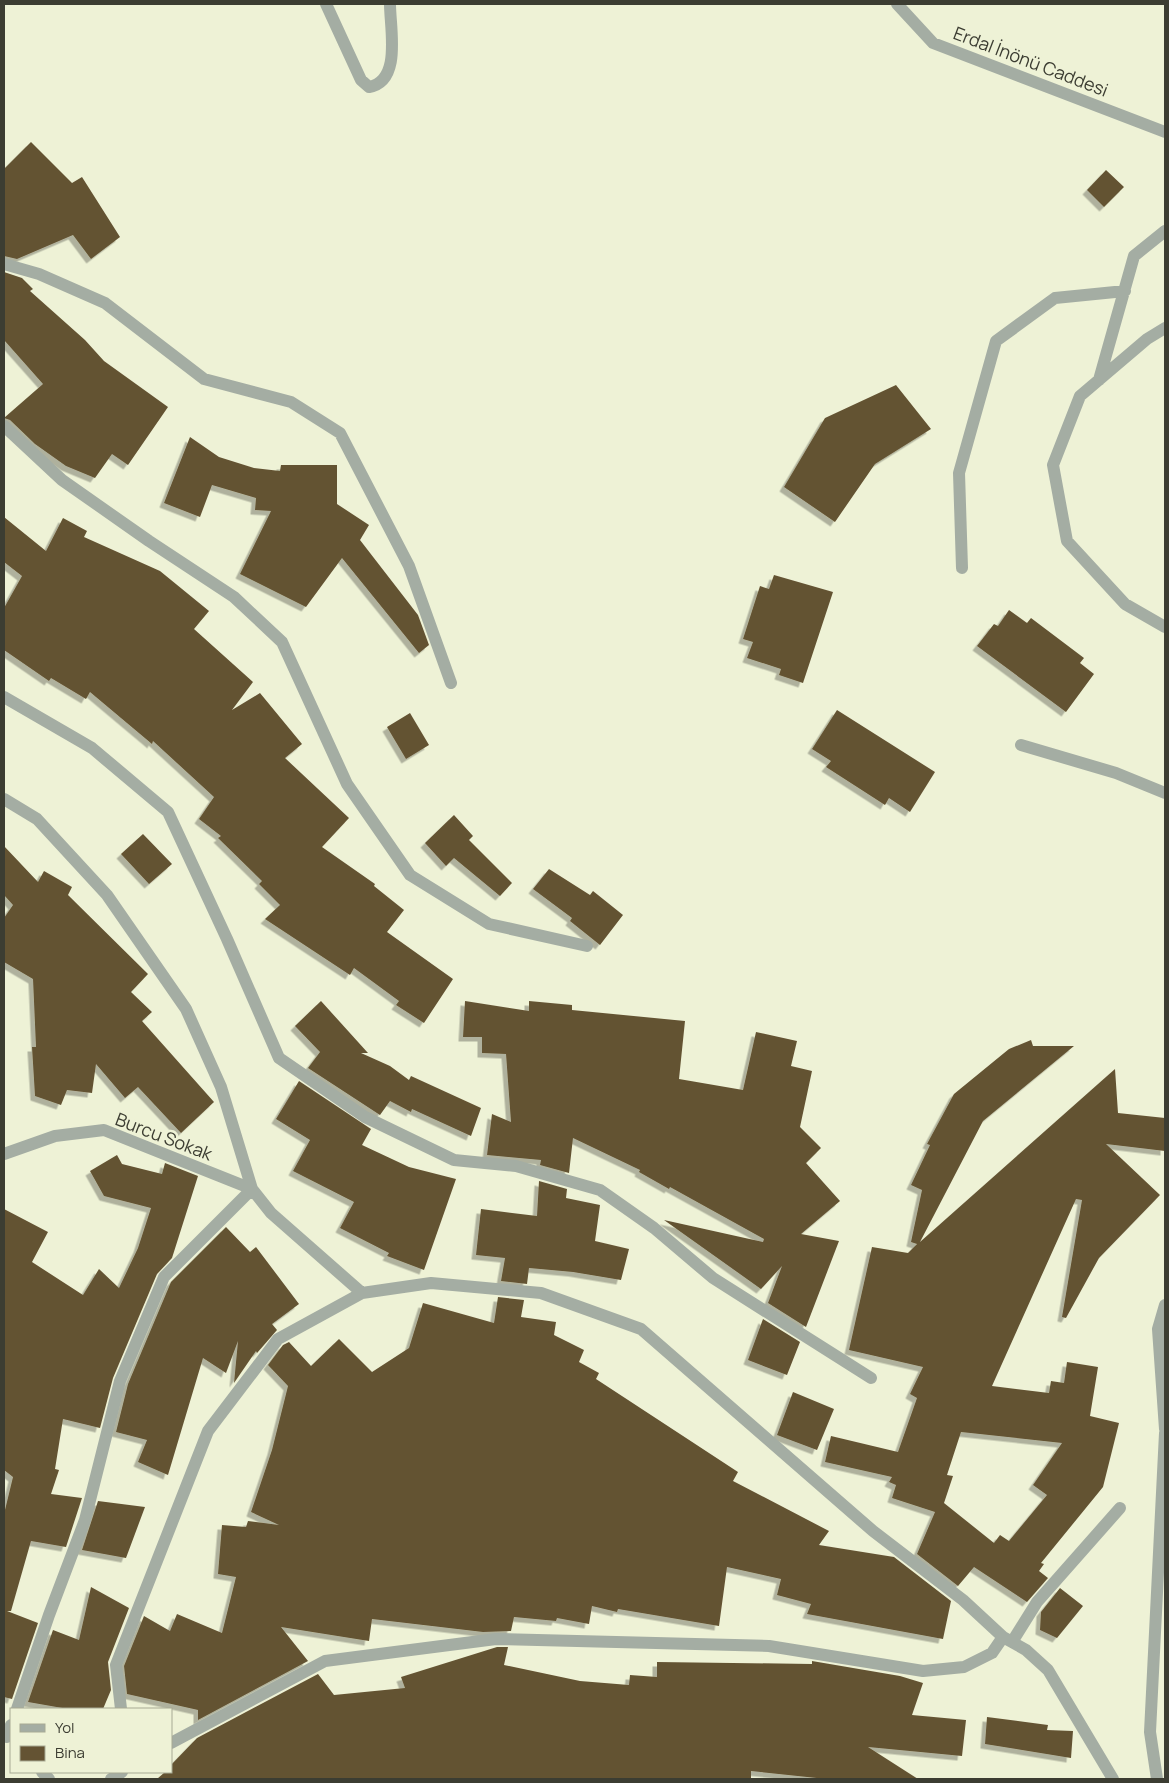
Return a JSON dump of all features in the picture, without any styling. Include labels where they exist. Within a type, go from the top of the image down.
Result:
[{"type":"street","points":[[326,4],[361,80],[369,86],[377,85],[384,80],[391,67],[390,4]]},
{"type":"street","name":"Erdal İnönü Caddesi","points":[[897,4],[933,42],[1165,132]]},
{"type":"street","points":[[1099,380],[1134,256],[1165,231]]},
{"type":"street","points":[[4,264],[40,274],[106,303],[204,379],[291,402],[340,434],[409,566],[451,683]]},
{"type":"street","points":[[962,568],[959,473],[996,341],[1055,298],[1125,291]]},
{"type":"street","points":[[1165,328],[1147,339],[1080,396],[1053,465],[1067,541],[1125,604],[1165,627]]},
{"type":"street","points":[[4,426],[62,480],[149,541],[234,597],[282,642],[347,784],[410,875],[489,924],[587,946]]},
{"type":"street","points":[[4,697],[92,748],[168,812],[227,939],[279,1058],[366,1117],[454,1160],[516,1166],[600,1190],[654,1228],[713,1278],[872,1378]]},
{"type":"street","points":[[1020,745],[1116,772],[1165,793]]},
{"type":"street","points":[[4,799],[37,819],[107,895],[186,1009],[221,1087],[252,1189],[271,1213],[362,1293]]},
{"type":"street","name":"Burcu Sokak","points":[[4,1154],[55,1136],[104,1130],[252,1189]]},
{"type":"street","points":[[17,1708],[48,1615],[85,1520],[120,1381],[164,1277],[252,1189]]},
{"type":"street","points":[[121,1708],[116,1665],[208,1431],[278,1339],[362,1293],[430,1283],[541,1293],[641,1328],[873,1531],[963,1600],[1007,1639],[1026,1650],[1048,1670],[1113,1779]]},
{"type":"street","points":[[1165,1305],[1158,1329],[1165,1429]]},
{"type":"street","points":[[1156,1779],[1150,1732],[1165,1434]]},
{"type":"street","points":[[172,1742],[325,1661],[506,1639],[769,1646],[923,1671],[964,1667],[992,1653],[1007,1639],[1120,1508]]},
{"type":"building","points":[[31,142],[72,183],[82,177],[120,237],[91,259],[73,235],[17,259],[4,256],[4,169]]},
{"type":"building","points":[[1106,170],[1124,187],[1104,207],[1087,190]]},
{"type":"building","points":[[4,272],[22,278],[33,289],[30,291],[85,340],[104,361],[168,407],[128,465],[112,454],[95,478],[66,466],[35,444],[10,420],[4,418],[43,384],[4,340]]},
{"type":"building","points":[[896,385],[931,429],[875,464],[835,522],[784,487],[825,418]]},
{"type":"building","points":[[190,437],[219,457],[254,468],[280,471],[281,465],[337,465],[337,504],[369,525],[360,540],[418,615],[429,645],[419,653],[342,558],[306,607],[240,574],[271,511],[255,510],[256,498],[212,485],[200,517],[164,503]]},
{"type":"building","points":[[4,517],[46,551],[63,518],[87,531],[84,537],[160,571],[209,611],[194,629],[253,682],[232,710],[260,693],[302,744],[285,758],[349,818],[322,847],[375,884],[374,886],[404,910],[387,932],[453,979],[424,1023],[396,1005],[399,1001],[354,968],[350,975],[265,919],[280,905],[259,884],[262,881],[218,838],[221,836],[199,819],[214,797],[153,741],[152,744],[90,692],[86,699],[51,678],[49,681],[4,650],[4,608],[22,576],[4,562]]},
{"type":"building","points":[[774,575],[833,592],[803,683],[779,675],[781,669],[747,658],[753,642],[743,639],[760,586],[769,589]]},
{"type":"building","points":[[1009,610],[1027,623],[1031,618],[1084,658],[1080,663],[1094,674],[1066,712],[977,646],[994,624],[998,626]]},
{"type":"building","points":[[837,710],[935,772],[910,812],[889,798],[885,805],[826,767],[831,761],[812,749]]},
{"type":"building","points":[[410,713],[429,745],[406,759],[387,727]]},
{"type":"building","points":[[454,815],[473,836],[469,840],[512,883],[500,896],[454,858],[446,866],[425,843]]},
{"type":"building","points":[[143,834],[172,864],[149,884],[121,854]]},
{"type":"building","points":[[4,846],[38,882],[44,871],[72,887],[68,895],[148,974],[131,992],[152,1012],[142,1021],[214,1102],[181,1133],[138,1087],[125,1098],[96,1064],[92,1093],[67,1090],[61,1105],[35,1096],[32,1047],[36,1047],[33,979],[4,962],[4,918],[13,905],[4,895]]},
{"type":"building","points":[[549,869],[590,895],[593,891],[623,915],[600,945],[570,921],[572,918],[533,889]]},
{"type":"building","points":[[321,1001],[368,1053],[361,1053],[390,1066],[409,1080],[411,1076],[481,1108],[471,1136],[412,1109],[411,1112],[390,1101],[380,1115],[308,1068],[320,1052],[295,1026]]},
{"type":"building","points":[[465,1001],[529,1011],[529,1001],[572,1005],[572,1010],[685,1021],[679,1079],[743,1090],[756,1032],[797,1041],[791,1066],[812,1071],[800,1127],[821,1148],[806,1163],[840,1201],[801,1234],[839,1241],[806,1327],[768,1303],[782,1266],[761,1289],[664,1220],[763,1242],[764,1239],[670,1187],[669,1189],[639,1172],[640,1170],[573,1138],[569,1173],[540,1165],[541,1160],[487,1155],[492,1114],[511,1122],[506,1054],[482,1053],[482,1037],[463,1037]]},
{"type":"building","points":[[1031,1040],[1033,1046],[1074,1046],[983,1121],[920,1242],[1115,1069],[1118,1113],[1165,1118],[1165,1151],[1106,1144],[1160,1195],[1099,1258],[1066,1318],[1062,1317],[1082,1200],[1076,1199],[992,1386],[1049,1393],[1051,1381],[1064,1383],[1067,1362],[1098,1367],[1090,1416],[1119,1423],[1103,1487],[1041,1563],[1044,1564],[1039,1571],[1048,1578],[1027,1602],[974,1567],[958,1586],[917,1554],[935,1512],[892,1498],[896,1485],[889,1482],[892,1477],[825,1462],[831,1436],[898,1452],[917,1398],[910,1394],[923,1367],[849,1350],[872,1247],[908,1253],[917,1244],[911,1242],[922,1190],[911,1185],[930,1145],[927,1144],[954,1094],[1009,1049]],"holes":[[[961,1432],[1062,1443],[1033,1485],[1047,1495],[1009,1541],[1000,1535],[994,1543],[944,1503],[953,1476],[947,1475]]]},
{"type":"building","points":[[299,1081],[371,1129],[362,1145],[409,1167],[456,1179],[424,1270],[387,1256],[389,1253],[340,1228],[354,1202],[293,1171],[310,1140],[276,1119]]},
{"type":"building","points":[[117,1155],[122,1164],[162,1174],[165,1163],[198,1176],[172,1258],[157,1274],[113,1378],[100,1428],[63,1419],[55,1469],[59,1470],[51,1494],[82,1498],[66,1547],[31,1541],[11,1611],[7,1611],[38,1623],[12,1699],[4,1697],[4,1514],[13,1477],[4,1470],[4,1209],[48,1232],[32,1262],[83,1295],[99,1269],[119,1288],[138,1248],[151,1208],[104,1196],[90,1171]]},
{"type":"building","points":[[539,1181],[567,1189],[566,1198],[600,1205],[595,1241],[629,1249],[621,1280],[573,1272],[529,1268],[527,1284],[501,1281],[505,1258],[476,1255],[481,1209],[537,1216]]},
{"type":"building","points":[[226,1227],[250,1252],[256,1247],[299,1304],[272,1324],[277,1330],[257,1353],[256,1351],[234,1383],[238,1341],[226,1373],[203,1358],[168,1475],[138,1462],[147,1440],[116,1432],[128,1384],[171,1282]]},
{"type":"building","points":[[498,1297],[524,1300],[521,1317],[556,1322],[554,1335],[584,1350],[579,1362],[599,1373],[596,1379],[738,1472],[733,1481],[829,1531],[819,1545],[894,1557],[951,1601],[943,1639],[807,1614],[811,1604],[777,1595],[781,1579],[727,1567],[719,1626],[618,1609],[617,1612],[592,1606],[589,1624],[557,1618],[556,1621],[514,1617],[511,1631],[483,1632],[372,1619],[369,1641],[281,1627],[308,1661],[198,1720],[198,1710],[127,1694],[124,1666],[144,1616],[170,1631],[177,1614],[222,1633],[236,1577],[218,1574],[222,1525],[246,1527],[248,1521],[279,1525],[251,1512],[272,1450],[288,1386],[268,1365],[283,1345],[289,1342],[311,1366],[339,1339],[372,1372],[409,1348],[423,1303],[494,1323]]},
{"type":"building","points":[[763,1319],[800,1342],[787,1375],[748,1360]]},
{"type":"building","points":[[793,1392],[834,1409],[817,1450],[777,1435]]},
{"type":"building","points":[[98,1501],[145,1507],[126,1558],[82,1550]]},
{"type":"building","points":[[91,1587],[129,1608],[108,1662],[111,1690],[103,1708],[62,1708],[28,1702],[53,1630],[79,1640]]},
{"type":"building","points":[[1060,1588],[1083,1606],[1057,1638],[1040,1630],[1041,1612]]},
{"type":"building","points":[[497,1647],[508,1647],[504,1665],[580,1681],[629,1685],[630,1675],[657,1677],[657,1662],[812,1664],[812,1661],[900,1676],[923,1683],[912,1715],[966,1720],[962,1756],[868,1747],[918,1779],[826,1779],[751,1771],[751,1779],[157,1779],[164,1773],[172,1773],[172,1764],[197,1738],[318,1674],[334,1695],[405,1688],[401,1677]]},
{"type":"building","points":[[987,1717],[1048,1725],[1047,1730],[1073,1731],[1071,1758],[985,1744]]}]
